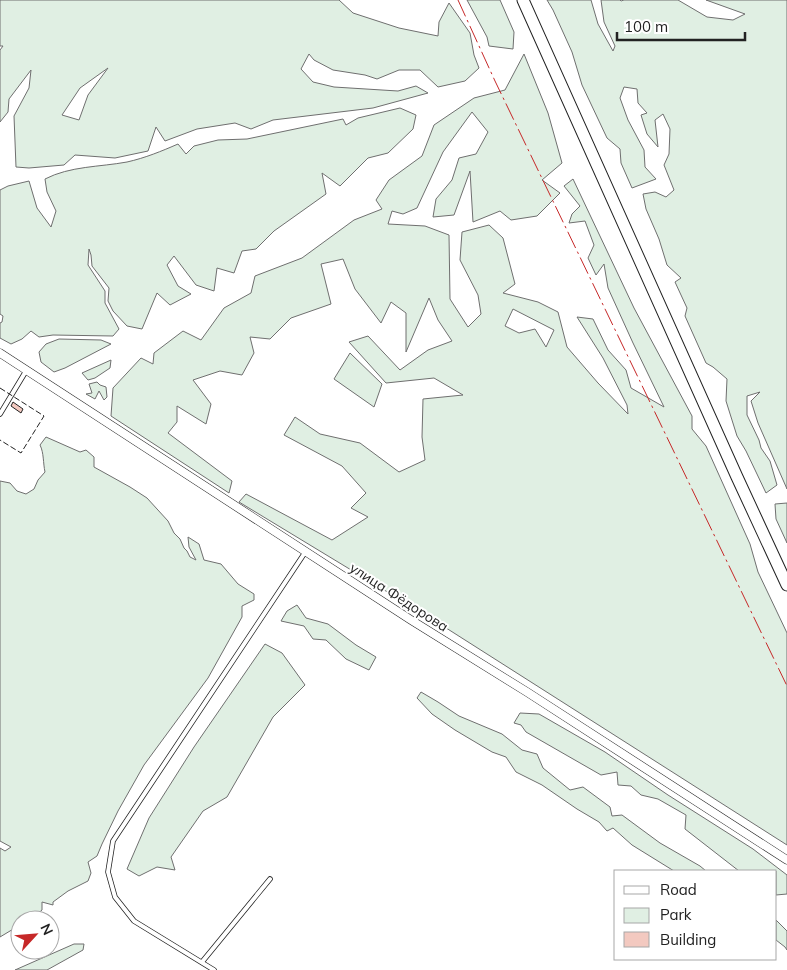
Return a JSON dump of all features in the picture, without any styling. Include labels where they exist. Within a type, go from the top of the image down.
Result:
[{"type":"main road","points":[[523,0],[787,585]]},
{"type":"street","name":"улица Фёдорова","points":[[0,352],[411,620],[787,860]]},
{"type":"lane","points":[[0,414],[27,370]]},
{"type":"lane","points":[[214,970],[134,921],[115,897],[108,872],[113,842],[306,552]]},
{"type":"lane","points":[[202,962],[270,879]]},
{"type":"green space","points":[[0,0],[339,0],[353,13],[399,28],[438,36],[439,22],[449,3],[470,33],[474,55],[479,68],[465,81],[438,87],[420,70],[399,70],[377,79],[365,75],[333,70],[314,60],[309,54],[301,69],[313,82],[334,87],[398,91],[416,86],[428,93],[373,108],[273,120],[251,129],[235,123],[197,129],[165,141],[156,127],[148,151],[115,158],[75,155],[64,165],[29,168],[16,167],[14,116],[29,88],[31,70],[9,99],[8,112],[0,122],[0,50],[3,46],[0,46]],"holes":[[[108,68],[88,95],[79,120],[62,115],[80,88]]]},
{"type":"green space","points":[[467,0],[500,0],[514,32],[513,49],[489,46],[487,37]]},
{"type":"green space","points":[[547,0],[591,0],[598,24],[613,51],[615,46],[604,22],[601,0],[678,0],[707,17],[733,20],[745,14],[706,0],[787,0],[787,489],[758,423],[751,401],[760,392],[747,396],[747,415],[761,448],[770,461],[777,485],[766,493],[737,436],[726,401],[727,379],[706,363],[685,316],[687,308],[675,282],[681,278],[667,265],[659,239],[646,209],[643,194],[655,192],[666,197],[674,190],[664,165],[669,154],[670,129],[663,114],[655,120],[658,147],[647,134],[641,115],[647,113],[638,103],[637,89],[624,87],[620,98],[628,120],[644,150],[645,167],[656,179],[632,188],[621,163],[620,149],[607,138],[582,85],[572,52]]},
{"type":"green space","points":[[524,54],[548,113],[562,163],[542,180],[560,193],[537,216],[511,220],[500,211],[473,222],[470,171],[454,215],[433,217],[436,199],[452,180],[459,158],[476,154],[488,132],[472,112],[443,152],[417,208],[403,214],[392,211],[388,224],[425,226],[449,235],[450,299],[468,327],[481,314],[478,295],[460,260],[462,232],[489,225],[503,238],[515,284],[503,293],[538,302],[558,312],[567,347],[628,414],[627,405],[603,358],[577,317],[593,319],[608,350],[626,370],[631,388],[664,407],[608,288],[604,264],[596,275],[588,258],[594,245],[585,221],[569,223],[572,214],[580,206],[564,186],[573,179],[634,308],[692,416],[692,429],[706,446],[750,544],[758,572],[787,633],[787,845],[432,619],[239,502],[246,494],[332,540],[368,517],[351,508],[366,493],[342,466],[284,435],[295,417],[320,434],[360,443],[399,472],[425,460],[422,437],[423,399],[463,395],[434,378],[386,383],[349,342],[368,336],[400,370],[428,350],[452,341],[438,320],[429,298],[406,352],[406,313],[391,302],[381,323],[355,289],[343,259],[321,264],[331,304],[291,318],[270,339],[250,337],[254,353],[242,375],[220,371],[193,380],[211,404],[206,424],[177,406],[177,422],[168,433],[232,481],[229,493],[111,416],[113,388],[141,358],[153,364],[154,353],[183,331],[201,340],[224,308],[251,293],[255,276],[302,258],[354,220],[382,209],[376,200],[389,180],[422,156],[434,125],[474,98],[505,90]],"holes":[[[513,309],[554,330],[546,347],[535,329],[519,333],[505,326]]]},
{"type":"green space","points":[[400,108],[416,115],[413,129],[388,153],[368,158],[340,186],[322,173],[326,194],[274,231],[256,249],[242,251],[234,273],[217,268],[214,291],[196,285],[174,256],[167,265],[178,286],[191,294],[170,305],[157,293],[142,329],[127,326],[113,311],[108,301],[109,288],[92,266],[89,249],[88,265],[105,291],[105,303],[119,329],[113,336],[53,335],[39,337],[31,331],[22,339],[11,344],[0,338],[0,323],[3,316],[0,314],[0,190],[29,181],[37,208],[51,227],[56,211],[47,192],[45,179],[55,175],[75,169],[134,160],[178,144],[186,154],[194,146],[218,140],[247,139],[343,119],[346,125],[358,118]]},
{"type":"green space","points":[[59,339],[101,340],[111,344],[54,372],[41,362],[39,352],[46,344]]},
{"type":"green space","points":[[350,353],[382,384],[374,407],[334,379]]},
{"type":"green space","points":[[111,360],[110,368],[95,378],[88,380],[82,373]]},
{"type":"green space","points":[[97,382],[106,387],[107,397],[104,400],[99,391],[95,399],[86,394],[92,393],[89,384]]},
{"type":"green space","points":[[46,437],[80,452],[86,450],[94,457],[94,467],[147,498],[168,521],[190,557],[196,560],[189,547],[188,537],[199,544],[204,560],[221,564],[238,584],[254,594],[254,600],[242,606],[242,617],[208,678],[144,765],[118,811],[97,856],[88,862],[91,873],[88,881],[68,891],[53,902],[53,905],[42,902],[42,910],[10,910],[10,931],[0,937],[0,848],[5,851],[11,847],[0,841],[0,481],[10,483],[17,491],[26,494],[34,489],[38,480],[45,472],[40,445]]},
{"type":"green space","points":[[787,503],[787,543],[776,519],[775,504]]},
{"type":"green space","points":[[297,605],[306,618],[328,624],[376,657],[369,670],[346,659],[326,640],[313,639],[304,626],[281,621],[287,611]]},
{"type":"green space","points":[[265,644],[282,653],[305,685],[273,717],[227,797],[203,811],[171,857],[175,870],[157,867],[139,876],[127,869],[149,818],[194,747]]},
{"type":"green space","points":[[421,692],[459,716],[502,734],[522,750],[537,754],[543,768],[570,790],[583,787],[610,807],[612,816],[622,815],[660,843],[705,870],[672,870],[632,845],[613,828],[607,831],[599,822],[542,785],[516,772],[506,757],[492,752],[432,714],[417,698]]},
{"type":"green space","points":[[520,713],[539,714],[605,752],[753,849],[787,875],[787,894],[777,895],[777,870],[738,870],[685,829],[686,815],[658,799],[641,795],[631,786],[618,785],[617,772],[601,775],[526,732],[521,725],[514,723]]},
{"type":"green space","points":[[777,921],[787,931],[787,950],[777,941]]},
{"type":"green space","points":[[74,944],[84,944],[83,950],[47,970],[15,970],[38,960],[60,960],[60,950]]},
{"type":"building","points":[[13,402],[23,409],[21,413],[11,406]]},
{"type":"fence","points":[[0,388],[44,416],[21,453],[0,440]]},
{"type":"power","points":[[458,0],[495,81],[787,686]]}]
